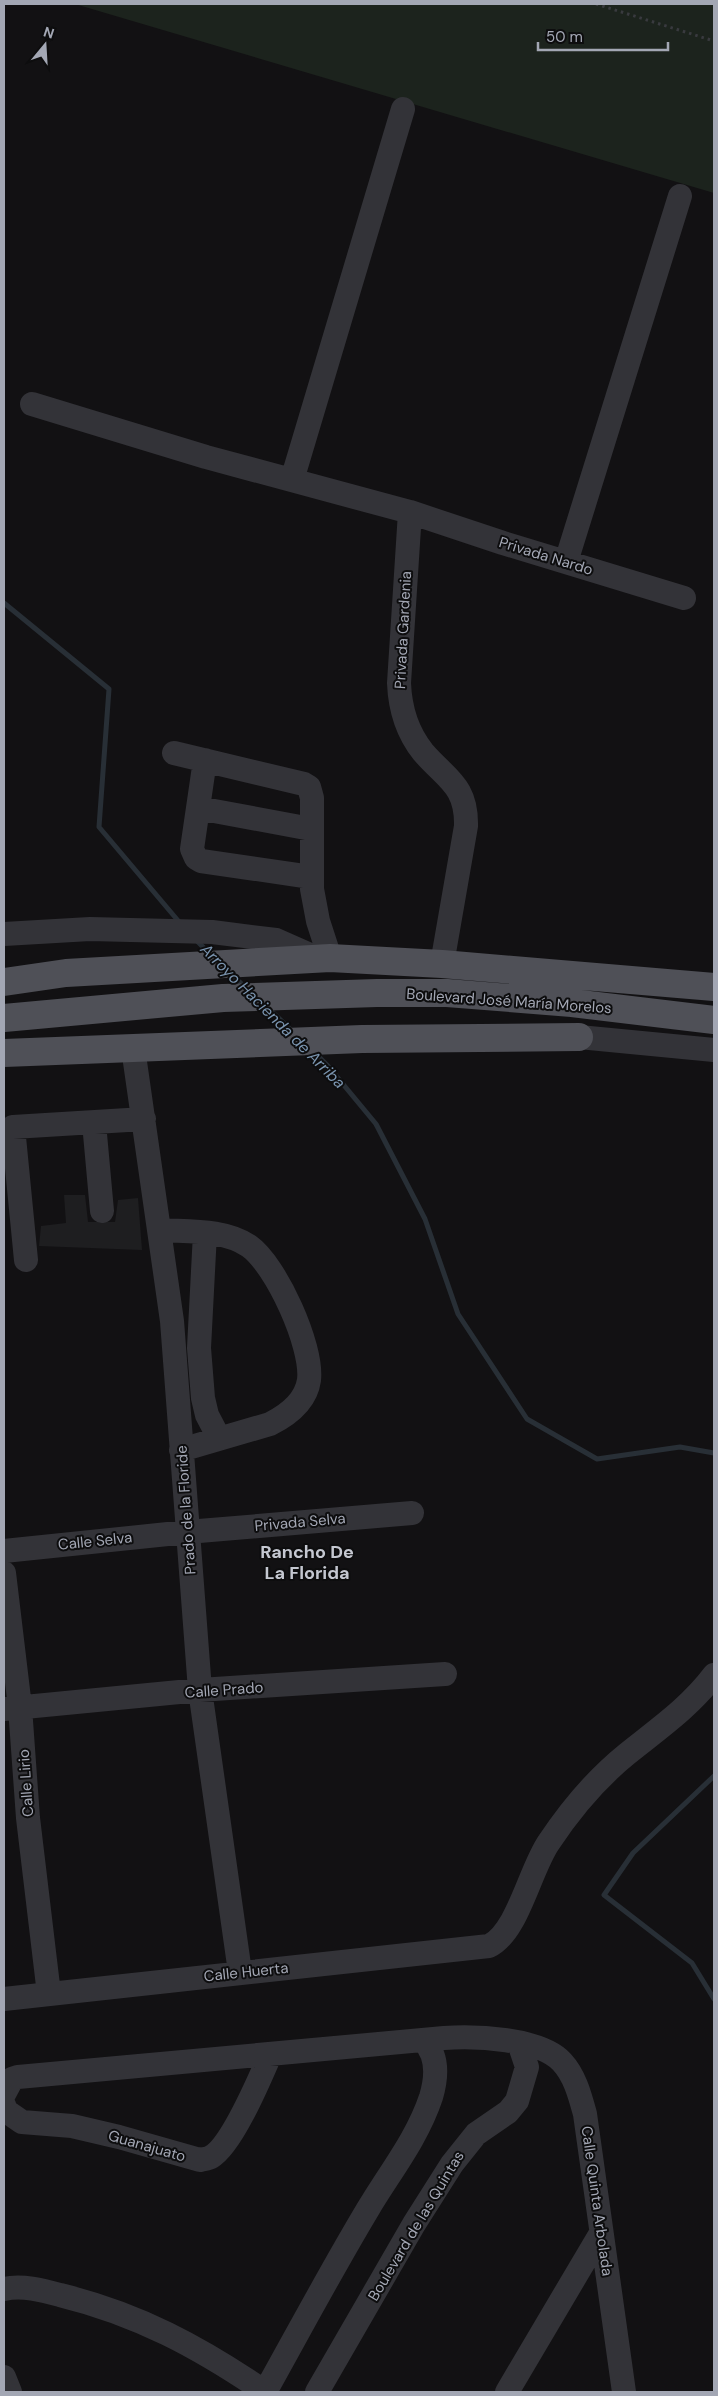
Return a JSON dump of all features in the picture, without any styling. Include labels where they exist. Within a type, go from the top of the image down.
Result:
[{"type":"main road","name":"Boulevard José María Morelos","points":[[4,982],[66,973],[325,958],[442,964],[714,988]]},
{"type":"main road","points":[[4,965],[66,973]]},
{"type":"main road","name":"Boulevard José María Morelos","points":[[4,1018],[222,998],[376,992],[470,995],[572,1003],[714,1020]]},
{"type":"main road","points":[[470,995],[506,1010],[548,1023],[579,1037]]},
{"type":"main road","points":[[4,1053],[362,1039],[579,1037]]},
{"type":"street","points":[[292,480],[403,109]]},
{"type":"street","points":[[566,562],[680,196]]},
{"type":"street","name":"Privada Nardo","points":[[32,404],[206,457],[410,512],[684,598]]},
{"type":"street","name":"Privada Gardenia","points":[[410,512],[398,683],[400,708],[423,751],[452,780],[461,794],[466,812],[466,826],[442,964]]},
{"type":"street","points":[[174,753],[304,784],[309,787],[312,798],[311,877],[325,958]]},
{"type":"street","points":[[205,760],[192,849],[196,858],[201,861],[311,877]]},
{"type":"street","points":[[198,808],[311,830]]},
{"type":"street","name":"Boulevard José María Morelos","points":[[4,934],[90,929],[212,932],[276,940],[325,958]]},
{"type":"street","name":"Boulevard José María Morelos","points":[[579,1037],[714,1050]]},
{"type":"street","name":"Prado de la Floride","points":[[133,1048],[172,1321],[200,1690],[240,1972]]},
{"type":"street","points":[[26,1260],[13,1127],[144,1120]]},
{"type":"street","points":[[94,1123],[102,1211]]},
{"type":"street","points":[[159,1230],[205,1232],[223,1235],[241,1241],[258,1254],[289,1303],[302,1336],[308,1361],[309,1380],[307,1387],[302,1398],[292,1410],[270,1424],[182,1450]]},
{"type":"street","points":[[205,1232],[200,1339],[203,1398],[207,1415],[219,1438]]},
{"type":"street","name":"Privada Selva","points":[[187,1532],[412,1513]]},
{"type":"street","name":"Calle Selva","points":[[4,1551],[187,1532]]},
{"type":"street","name":"Calle Lirio","points":[[4,1573],[12,1708],[28,1818],[49,1994]]},
{"type":"street","name":"Calle Prado","points":[[12,1708],[200,1690],[445,1674]]},
{"type":"street","name":"Calle Huerta","points":[[4,1999],[240,1972],[430,1954],[489,1946],[502,1936],[520,1906],[547,1844],[580,1800],[626,1755],[678,1715],[714,1675]]},
{"type":"street","points":[[4,2094],[12,2079],[18,2077],[474,2036],[519,2043]]},
{"type":"street","points":[[4,2289],[24,2288],[48,2292],[115,2310],[147,2322],[194,2346],[265,2392],[368,2209],[414,2137],[431,2096],[434,2080],[432,2048],[423,2040]]},
{"type":"street","name":"Calle Quinta Arbolada","points":[[519,2043],[536,2046],[548,2051],[562,2061],[572,2076],[585,2114],[624,2392]]},
{"type":"street","name":"Boulevard de las Quintas","points":[[317,2392],[414,2224],[452,2164],[472,2138],[508,2112],[517,2101],[527,2067],[519,2043]]},
{"type":"street","name":"Guanajuato","points":[[4,2104],[6,2111],[22,2122],[72,2126],[120,2137],[200,2160],[212,2157],[231,2134],[249,2103],[270,2055]]},
{"type":"street","points":[[507,2392],[601,2233]]},
{"type":"street","points":[[4,2377],[10,2392]]},
{"type":"path","points":[[596,4],[714,41]]},
{"type":"shaded area","points":[[75,4],[714,4],[714,193]]},
{"type":"shaded area","points":[[64,1195],[85,1195],[88,1222],[115,1222],[118,1200],[138,1198],[142,1250],[39,1246],[41,1226],[66,1223]]},
{"type":"waterway","name":"Arroyo Hacienda de Arriba","points":[[4,603],[109,689],[99,827],[180,923]]},
{"type":"waterway","name":"Arroyo Hacienda de Arriba","points":[[196,940],[211,955]]},
{"type":"waterway","name":"Arroyo Hacienda de Arriba","points":[[230,973],[246,988]]},
{"type":"waterway","name":"Arroyo Hacienda de Arriba","points":[[265,1005],[293,1032]]},
{"type":"waterway","name":"Arroyo Hacienda de Arriba","points":[[312,1050],[328,1066],[376,1124],[425,1219],[458,1314],[527,1419],[597,1459],[680,1447],[714,1453]]},
{"type":"waterway","name":"Arroyo Hacienda de Arriba","points":[[714,1776],[633,1853],[604,1895],[692,1963],[714,1999]]},
{"type":"district","name":"Rancho De La Florida","points":[[307,1562]]}]
